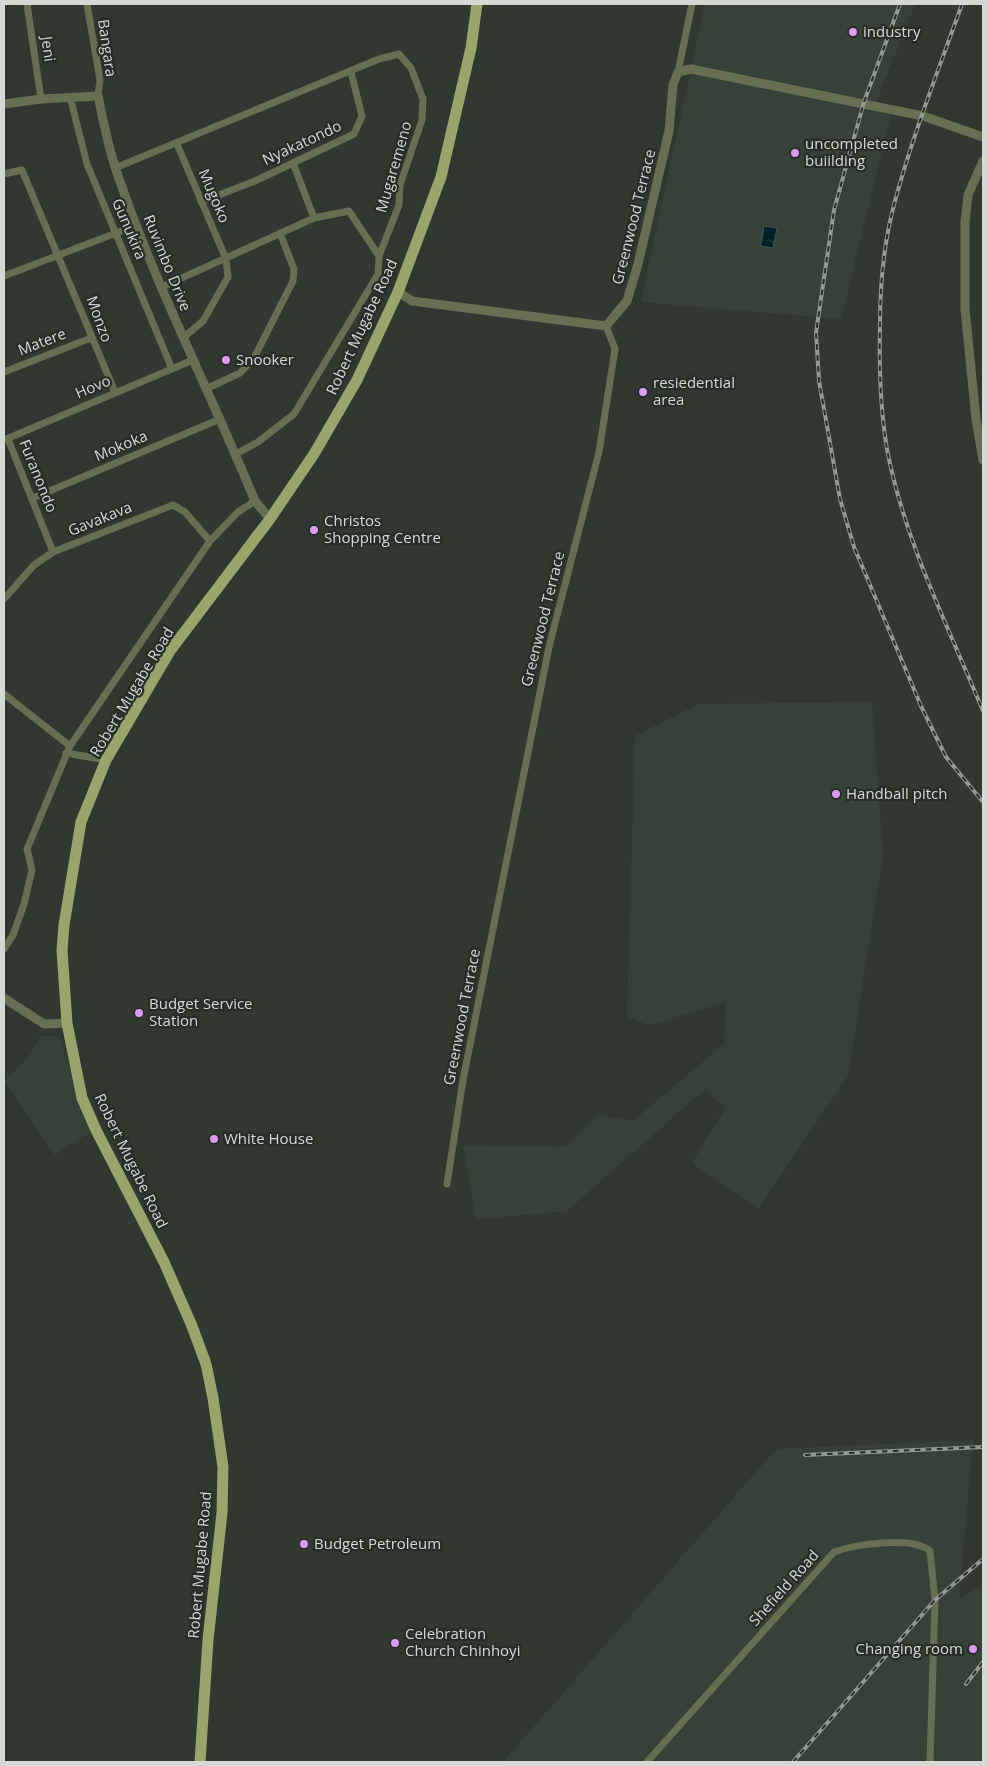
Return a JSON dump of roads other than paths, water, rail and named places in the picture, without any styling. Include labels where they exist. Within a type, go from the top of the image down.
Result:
[{"type":"main road","name":"Robert Mugabe Road","points":[[200,1762],[208,1640],[222,1513],[223,1468],[213,1398],[206,1364],[192,1326],[164,1262],[96,1130],[82,1098],[67,1023],[62,950],[64,925],[81,822],[106,760],[170,651],[270,519],[314,454],[358,380],[398,292],[441,177],[471,48],[477,4]]},
{"type":"street","name":"Jeni","points":[[27,4],[41,99]]},
{"type":"street","name":"Bangara","points":[[87,4],[100,80],[98,96]]},
{"type":"street","name":"Greenwood Terrace","points":[[447,1184],[463,1080],[541,686],[599,452],[615,349],[606,326],[627,301],[638,264],[669,131],[673,85],[678,72],[692,4]]},
{"type":"street","name":"Mugaremeno","points":[[115,168],[379,59],[399,54],[411,68],[423,99],[422,120],[400,185],[399,205],[379,256],[378,274],[294,414],[258,442],[236,454]]},
{"type":"street","points":[[678,72],[691,69],[864,102],[923,116],[983,137]]},
{"type":"street","name":"Nyakatondo","points":[[201,202],[255,181],[354,134],[362,116],[351,72]]},
{"type":"street","points":[[4,104],[41,99],[98,96]]},
{"type":"street","name":"Ruvimbo Drive","points":[[98,96],[115,168],[162,287],[255,501],[270,519]]},
{"type":"street","name":"Gunukira","points":[[70,97],[87,164],[172,369]]},
{"type":"street","name":"Mugoko","points":[[177,144],[226,259]]},
{"type":"street","points":[[983,161],[968,195],[965,224],[965,309],[980,418],[983,460]]},
{"type":"street","points":[[293,163],[314,218]]},
{"type":"street","name":"Monzo","points":[[4,174],[22,170],[115,392]]},
{"type":"street","points":[[162,287],[314,218],[349,211],[379,256]]},
{"type":"street","points":[[4,276],[137,225]]},
{"type":"street","points":[[206,389],[240,373],[254,358],[293,281],[294,270],[280,233]]},
{"type":"street","points":[[183,338],[203,321],[228,277],[226,259]]},
{"type":"street","points":[[398,292],[412,301],[606,326]]},
{"type":"street","name":"Matere","points":[[4,372],[91,338]]},
{"type":"street","name":"Hovo","points":[[6,440],[193,360]]},
{"type":"street","name":"Mokoka","points":[[33,498],[220,419]]},
{"type":"street","name":"Furanondo","points":[[6,440],[33,498],[53,552]]},
{"type":"street","points":[[4,949],[13,935],[24,904],[32,870],[27,849],[68,749],[210,541],[238,512],[255,501]]},
{"type":"street","name":"Gavakava","points":[[4,599],[34,565],[53,552],[173,505],[185,512],[210,541]]},
{"type":"street","points":[[4,695],[68,749],[106,760]]},
{"type":"street","points":[[4,998],[44,1024],[67,1023]]},
{"type":"street","name":"Shefield Road","points":[[647,1762],[834,1552],[855,1544],[905,1544],[923,1545],[930,1551],[935,1600],[930,1762]]},
{"type":"water","points":[[764,226],[777,228],[773,248],[761,246]]},
{"type":"railway","points":[[900,4],[864,102],[834,210],[816,333],[819,381],[840,499],[854,547],[921,706],[946,757],[983,802]]},
{"type":"railway","points":[[962,4],[918,126],[891,216],[882,278],[880,371],[881,402],[887,449],[904,516],[928,582],[983,711]]},
{"type":"railway","points":[[805,1455],[983,1447]]},
{"type":"railway","points":[[793,1762],[935,1600],[983,1559]]},
{"type":"railway","points":[[966,1684],[983,1662]]},
{"type":"place","name":"industry","points":[[853,32]]},
{"type":"place","name":"uncompleted buiilding","points":[[795,153]]},
{"type":"place","name":"Snooker","points":[[226,360]]},
{"type":"place","name":"resiedential area","points":[[643,392]]},
{"type":"place","name":"Christos Shopping Centre","points":[[314,530]]},
{"type":"place","name":"Handball pitch","points":[[836,794]]},
{"type":"place","name":"Budget Service Station","points":[[139,1013]]},
{"type":"place","name":"White House","points":[[214,1139]]},
{"type":"place","name":"Budget Petroleum","points":[[304,1544]]},
{"type":"place","name":"Celebration Church Chinhoyi","points":[[395,1643]]},
{"type":"place","name":"Changing room","points":[[973,1649]]}]
